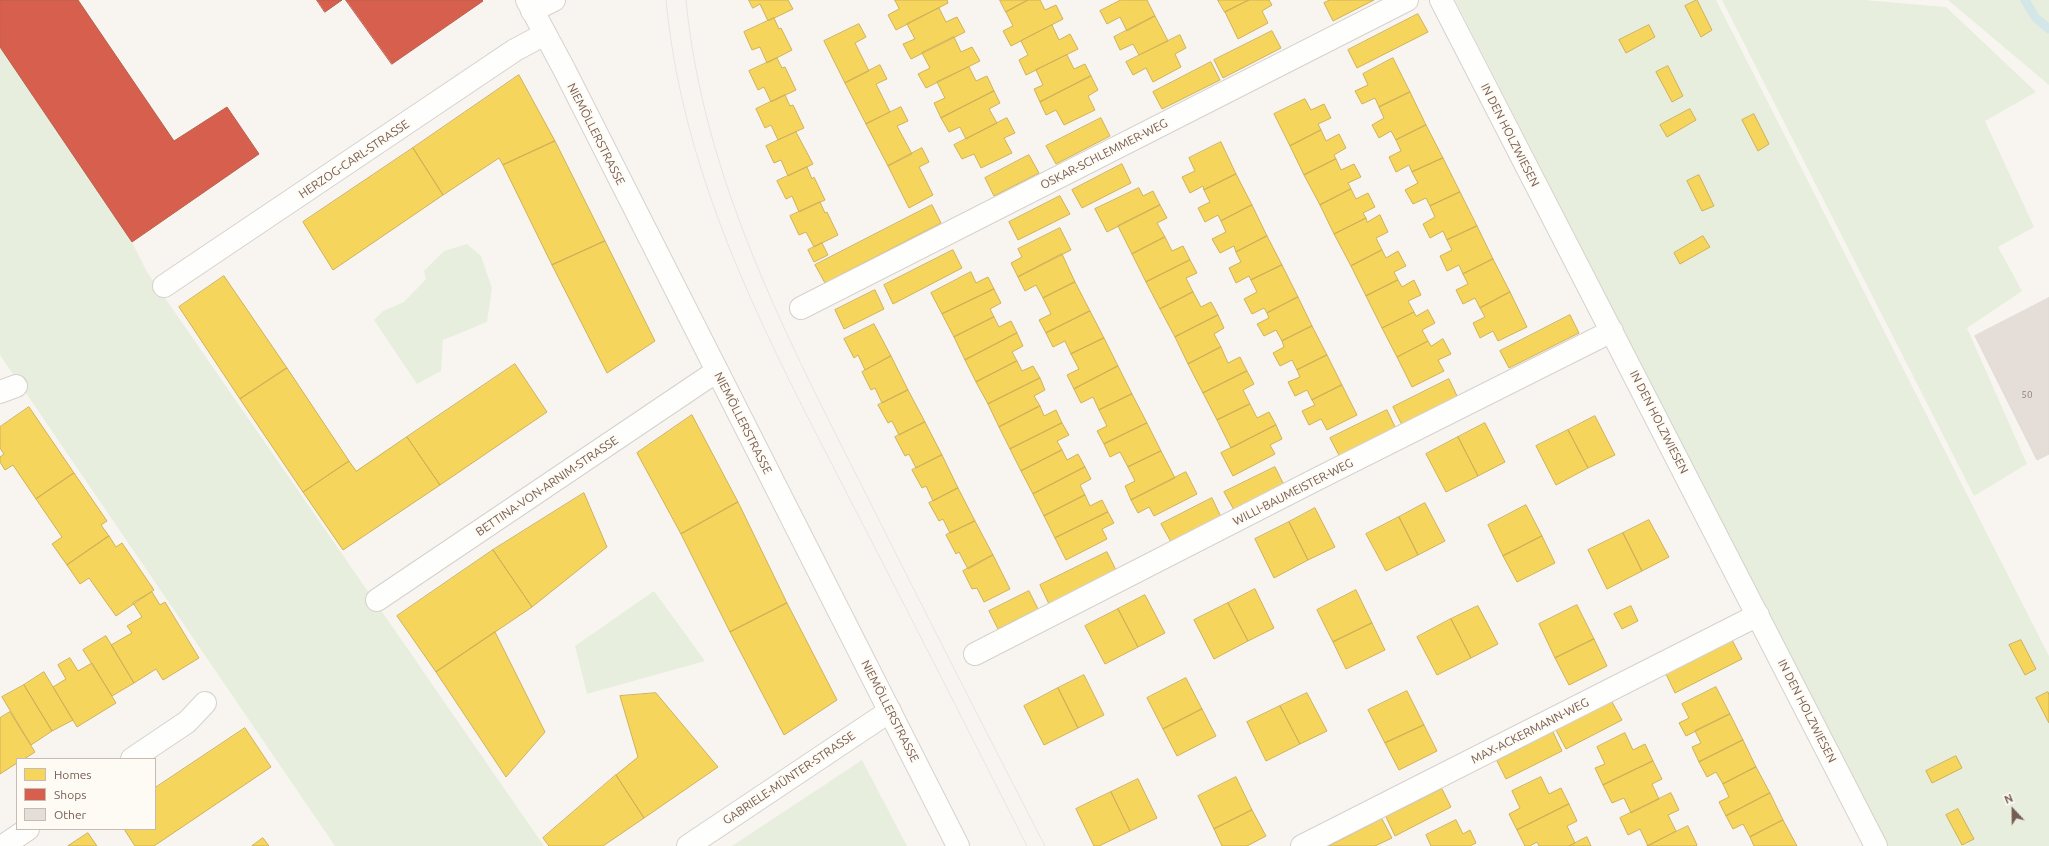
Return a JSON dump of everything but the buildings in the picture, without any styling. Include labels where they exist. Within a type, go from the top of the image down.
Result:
[{"type":"street","points":[[530,5],[554,0]]},
{"type":"street","name":"OSKAR-SCHLEMMER-WEG","points":[[801,308],[1407,0]]},
{"type":"street","name":"IN DEN HOLZWIESEN","points":[[1441,0],[1876,846]]},
{"type":"street","name":"NIEMÖLLERSTRASSE","points":[[530,5],[958,846]]},
{"type":"street","name":"HERZOG-CARL-STRASSE","points":[[164,286],[515,50],[545,34]]},
{"type":"street","name":"WILLI-BAUMEISTER-WEG","points":[[975,654],[1319,478],[1612,331]]},
{"type":"street","name":"BETTINA-VON-ARNIM-STRASSE","points":[[377,600],[717,371]]},
{"type":"street","name":"MAX-ACKERMANN-WEG","points":[[1302,846],[1758,615]]},
{"type":"street","points":[[133,758],[187,722],[205,703]]},
{"type":"street","name":"GABRIELE-MÜNTER-STRASSE","points":[[688,846],[890,711]]},
{"type":"street","points":[[3,846],[27,830]]},
{"type":"green space","points":[[1455,0],[1716,0],[2049,656],[2049,846],[1887,846]]},
{"type":"green space","points":[[1722,0],[1864,0],[1946,7],[2036,92],[1985,121],[2034,227],[1998,247],[2022,291],[1967,328],[2027,464],[1974,496]]},
{"type":"green space","points":[[1948,0],[2049,0],[2049,85]]},
{"type":"green space","points":[[0,47],[132,242],[147,272],[544,846],[335,846],[0,355]]},
{"type":"green space","points":[[467,244],[481,256],[492,288],[487,322],[443,340],[441,371],[417,384],[374,320],[383,311],[404,302],[426,279],[424,271],[444,251]]},
{"type":"green space","points":[[654,591],[705,661],[587,694],[575,646]]},
{"type":"green space","points":[[862,760],[907,846],[732,846]]},
{"type":"waterway","points":[[2025,0],[2035,17],[2049,29]]},
{"type":"tram line","points":[[666,0],[676,70],[692,137],[712,202],[737,266],[795,391],[1027,846]]},
{"type":"tram line","points":[[686,0],[695,66],[710,131],[730,195],[753,257],[808,379],[1045,846]]}]
